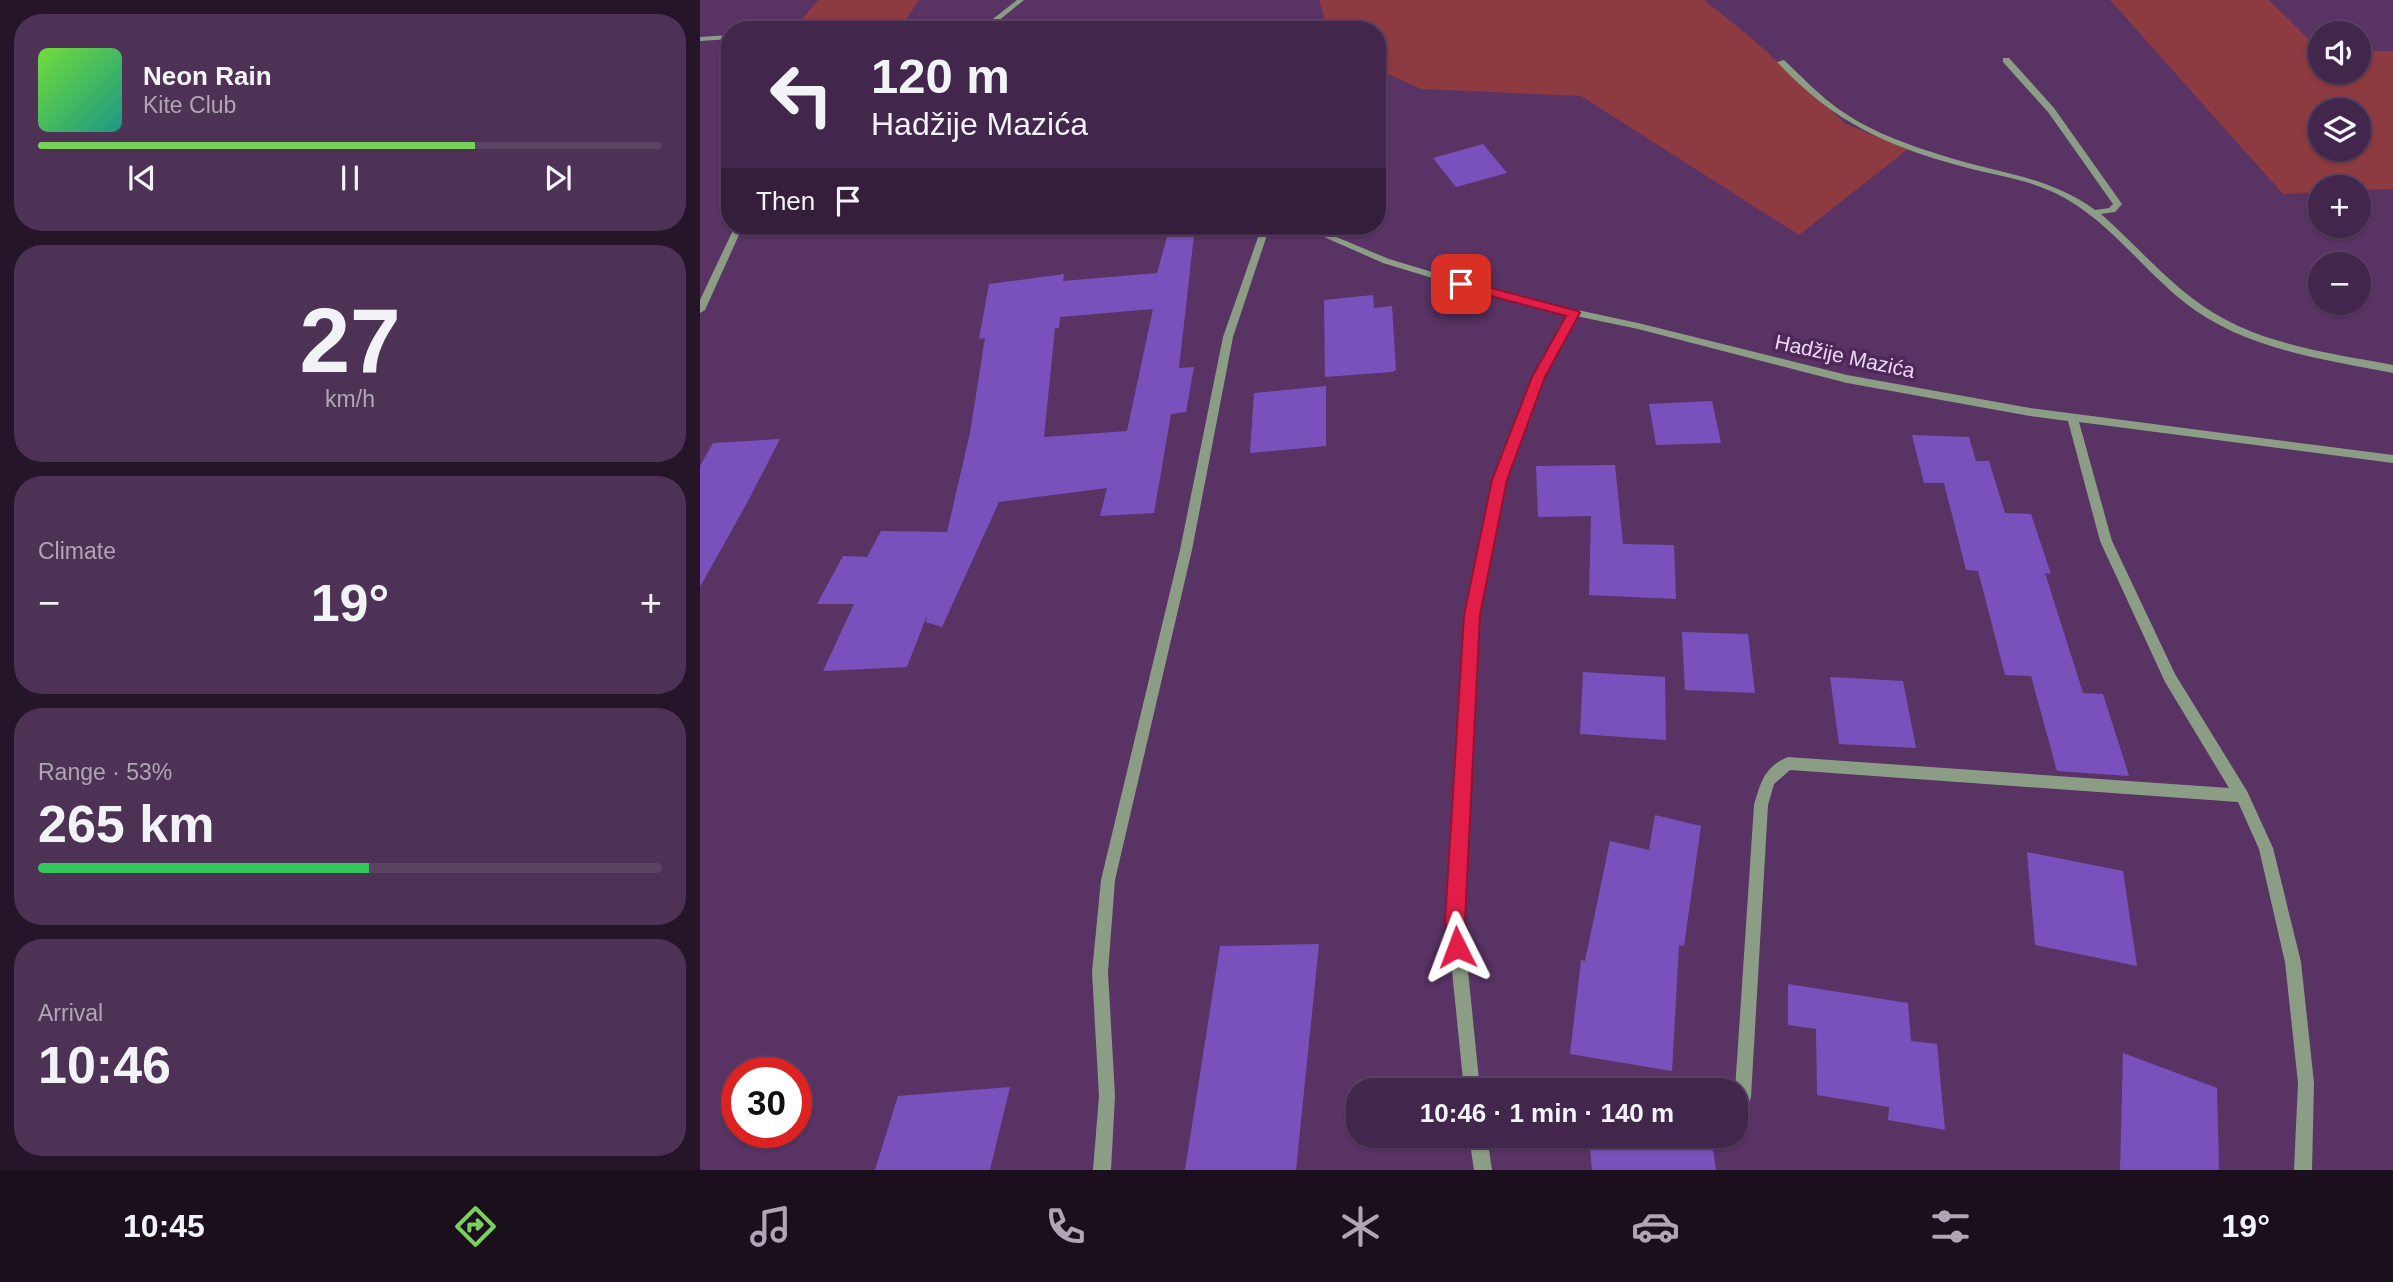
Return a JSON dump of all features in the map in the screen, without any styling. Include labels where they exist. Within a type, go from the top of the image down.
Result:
[{"type":"street","points":[[994,21],[1021,0]]},
{"type":"street","points":[[700,39],[721,38]]},
{"type":"street","points":[[2006,60],[2051,110],[2118,204],[2112,210],[2095,213]]},
{"type":"street","points":[[1781,62],[1837,112],[1878,133],[1952,161],[2059,192],[2095,213],[2188,300],[2216,320],[2246,334],[2298,349],[2393,369]]},
{"type":"street","points":[[700,310],[735,235]]},
{"type":"street","points":[[1102,1170],[1107,1096],[1100,972],[1108,880],[1186,550],[1228,337],[1263,235]]},
{"type":"street","name":"Hadžije Mazića","points":[[1324,235],[1385,261],[1511,299],[1638,326],[1847,379],[2073,417],[2393,458]]},
{"type":"street","points":[[1471,1078],[1455,921],[1472,615],[1500,480],[1538,377],[1573,313]]},
{"type":"street","points":[[2073,417],[2106,541],[2170,678],[2242,796],[2266,848],[2293,962],[2306,1083],[2303,1170]]},
{"type":"street","points":[[1744,1078],[1761,805],[1768,780],[1788,763],[2242,796]]},
{"type":"street","points":[[1480,1148],[1483,1170]]},
{"type":"shaded area","points":[[818,0],[919,0],[905,21],[800,21]]},
{"type":"shaded area","points":[[1319,0],[1704,0],[1748,35],[1846,124],[1908,149],[1799,235],[1581,96],[1421,89],[1386,73],[1386,21],[1325,21]]},
{"type":"shaded area","points":[[2110,0],[2269,0],[2308,38],[2308,84],[2371,84],[2371,51],[2393,51],[2393,189],[2371,190],[2371,175],[2308,175],[2308,193],[2283,194]]},
{"type":"building","points":[[1483,144],[1507,173],[1456,187],[1433,158]]},
{"type":"building","points":[[1168,235],[1194,235],[1179,368],[1194,367],[1186,412],[1171,414],[1154,513],[1100,516],[1107,488],[999,502],[942,627],[926,622],[927,615],[907,667],[823,671],[854,604],[817,604],[843,556],[867,557],[881,531],[947,532],[970,433],[985,338],[979,339],[989,284],[1064,274],[1063,281],[1157,273]],"holes":[[[1153,309],[1127,431],[1044,437],[1055,328],[1059,328],[1060,317]]]},
{"type":"building","points":[[1373,295],[1374,308],[1392,306],[1396,370],[1325,377],[1324,300]]},
{"type":"building","points":[[1326,386],[1326,446],[1250,453],[1254,393]]},
{"type":"building","points":[[1712,401],[1721,443],[1656,445],[1649,404]]},
{"type":"building","points":[[1912,435],[1969,437],[1976,461],[1989,461],[2005,513],[2031,514],[2051,574],[2045,573],[2083,693],[2103,694],[2129,776],[2057,771],[2031,676],[2005,675],[1978,571],[1966,570],[1944,483],[1924,483]]},
{"type":"building","points":[[780,439],[700,587],[700,466],[713,443]]},
{"type":"building","points":[[1615,465],[1623,544],[1674,545],[1676,599],[1589,595],[1591,516],[1538,517],[1536,466]]},
{"type":"building","points":[[1682,632],[1748,634],[1755,693],[1685,690]]},
{"type":"building","points":[[1583,672],[1665,677],[1666,740],[1580,734]]},
{"type":"building","points":[[1830,677],[1903,681],[1916,748],[1839,744]]},
{"type":"building","points":[[1655,815],[1701,826],[1684,946],[1679,945],[1672,1071],[1570,1054],[1581,960],[1585,961],[1610,841],[1649,850]]},
{"type":"building","points":[[2027,852],[2123,871],[2137,966],[2035,945]]},
{"type":"building","points":[[1319,944],[1296,1170],[1185,1170],[1220,946]]},
{"type":"building","points":[[1788,984],[1908,1003],[1911,1041],[1937,1044],[1945,1130],[1888,1120],[1889,1107],[1817,1095],[1816,1029],[1788,1025]]},
{"type":"building","points":[[2123,1053],[2217,1088],[2219,1170],[2120,1170]]},
{"type":"building","points":[[1010,1087],[990,1170],[875,1170],[898,1096]]},
{"type":"building","points":[[1590,1148],[1713,1148],[1716,1170],[1592,1170]]},
{"type":"route","points":[[1457,947],[1455,921],[1472,615],[1500,480],[1538,377],[1573,313],[1461,284]]}]
